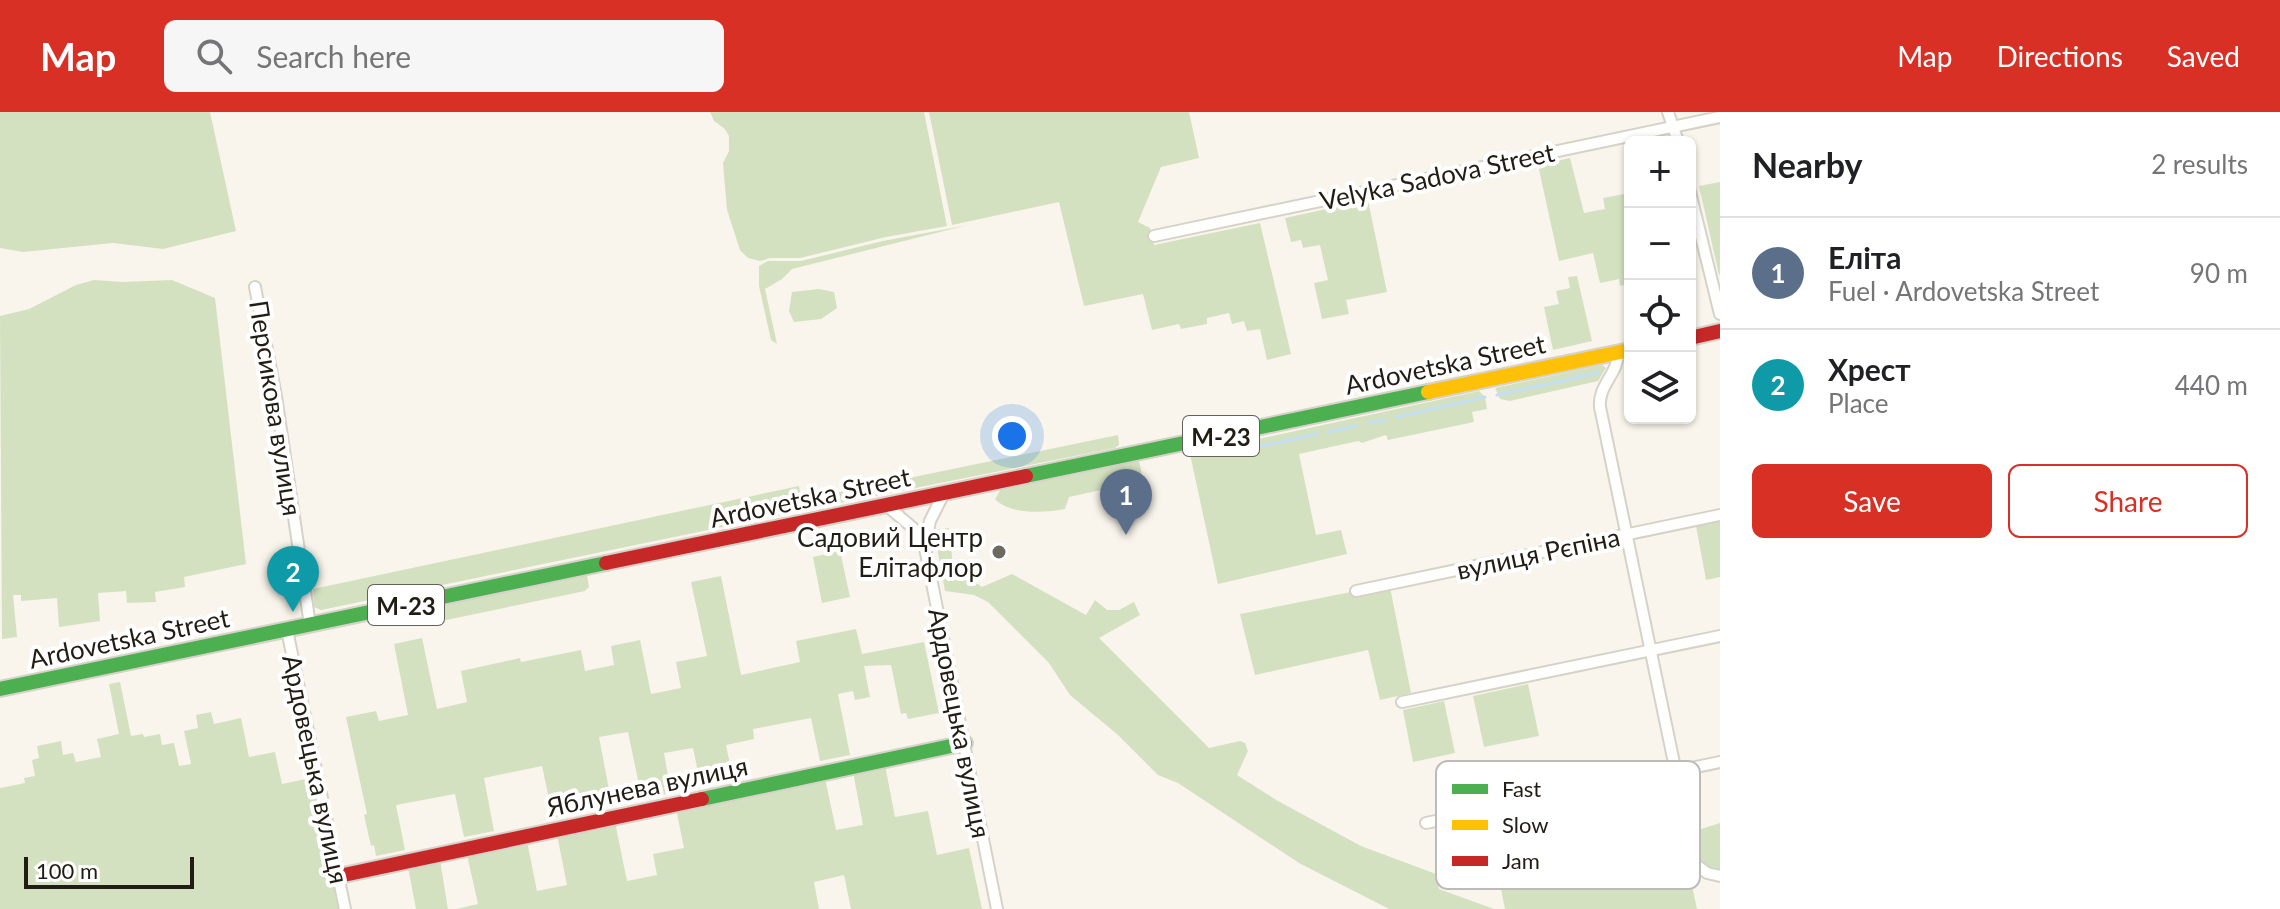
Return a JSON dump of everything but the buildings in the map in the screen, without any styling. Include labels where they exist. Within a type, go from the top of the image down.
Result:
[{"type":"main road","points":[[1696,337],[1720,331]]},
{"type":"main road","name":"Ardovetska Street","points":[[0,689],[1624,351]]},
{"type":"main road","name":"Яблунева вулиця","points":[[339,876],[957,744]]},
{"type":"street","points":[[1668,112],[1676,136]]},
{"type":"street","name":"Velyka Sadova Street","points":[[1154,236],[1720,117]]},
{"type":"street","points":[[1694,208],[1720,314]]},
{"type":"street","name":"Персикова вулиця","points":[[255,287],[276,396],[310,625]]},
{"type":"street","points":[[1624,351],[1599,400],[1674,761]]},
{"type":"street","points":[[925,548],[928,528],[944,493]]},
{"type":"street","name":"Ардовецька вулиця","points":[[886,505],[913,528],[925,548],[957,744],[997,909]]},
{"type":"street","name":"вулиця Рєпіна","points":[[1356,591],[1720,515]]},
{"type":"street","name":"Ардовецька вулиця","points":[[287,630],[345,909]]},
{"type":"street","points":[[1402,702],[1720,636]]},
{"type":"street","points":[[1700,766],[1720,762]]},
{"type":"street","points":[[1426,823],[1436,821]]},
{"type":"street","points":[[1700,868],[1720,876]]},
{"type":"green space","points":[[0,112],[210,112],[236,231],[163,249],[113,243],[23,252],[0,248]]},
{"type":"green space","points":[[710,112],[924,112],[947,226],[800,258],[760,261],[748,258],[740,250],[727,210],[723,163],[729,151],[729,136],[714,121]]},
{"type":"green space","points":[[929,112],[1189,112],[1199,158],[1161,167],[1138,222],[1150,228],[1154,245],[1260,223],[1291,354],[1267,360],[1260,329],[1247,331],[1244,321],[1232,324],[1229,313],[1207,318],[1207,324],[1181,329],[1179,324],[1152,330],[1143,294],[1084,306],[1059,202],[952,225]]},
{"type":"green space","points":[[1570,158],[1584,213],[1605,209],[1603,198],[1624,194],[1624,285],[1620,286],[1619,279],[1600,283],[1593,253],[1559,261],[1538,165]]},
{"type":"green space","points":[[1720,182],[1720,274],[1719,275],[1699,186]]},
{"type":"green space","points":[[1368,200],[1387,292],[1346,300],[1349,314],[1322,319],[1314,283],[1328,280],[1320,245],[1303,248],[1301,240],[1291,242],[1285,218]]},
{"type":"green space","points":[[968,225],[792,269],[765,289],[777,344],[771,340],[759,286],[759,266],[768,261],[801,261]]},
{"type":"green space","points":[[1577,276],[1592,341],[1553,350],[1544,307],[1559,304],[1556,291],[1570,288],[1568,277]]},
{"type":"green space","points":[[94,280],[172,280],[215,298],[246,564],[184,577],[185,587],[155,592],[156,602],[127,603],[126,591],[98,593],[100,621],[59,627],[57,598],[21,601],[21,595],[13,595],[17,637],[2,639],[0,316],[29,309],[76,285]]},
{"type":"green space","points":[[819,289],[834,292],[837,308],[821,319],[794,322],[789,311],[792,292]]},
{"type":"green space","points":[[1602,365],[1606,368],[1598,381],[1510,401],[1500,399],[1495,388]]},
{"type":"green space","points":[[1479,391],[1485,397],[1487,409],[1472,412],[1474,422],[1388,440],[1386,435],[1362,443],[1358,441],[1299,454],[1316,535],[1341,530],[1347,554],[1218,584],[1190,454]]},
{"type":"green space","points":[[1118,435],[1119,445],[1115,448],[815,508],[812,498]]},
{"type":"green space","points":[[1139,461],[1141,485],[1131,495],[1119,486],[1069,497],[1065,509],[1038,512],[1009,508],[995,499],[1001,489]]},
{"type":"green space","points":[[799,486],[800,511],[321,610],[314,607],[313,589]]},
{"type":"green space","points":[[1720,521],[1720,577],[1706,580],[1696,526]]},
{"type":"green space","points":[[949,528],[953,566],[982,587],[1012,574],[1086,615],[1095,600],[1107,610],[1119,610],[1134,602],[1140,615],[1099,638],[1209,748],[1240,741],[1245,743],[1248,751],[1237,775],[1361,846],[1436,874],[1436,889],[1494,909],[1389,909],[1299,863],[1178,783],[1158,775],[1118,735],[1070,695],[1049,663],[988,602],[974,595],[945,591],[934,530]]},
{"type":"green space","points":[[840,551],[850,597],[822,603],[813,557]]},
{"type":"green space","points":[[587,575],[589,587],[585,591],[432,623],[429,608]]},
{"type":"green space","points":[[721,576],[741,675],[800,662],[796,641],[856,629],[862,654],[924,642],[939,713],[908,719],[906,713],[901,714],[891,665],[864,666],[870,697],[855,700],[853,691],[838,694],[850,755],[820,761],[811,718],[753,729],[754,739],[726,745],[733,779],[701,786],[693,748],[664,753],[671,793],[642,799],[628,732],[599,737],[612,805],[553,818],[542,766],[484,778],[494,831],[464,837],[455,794],[396,805],[405,850],[376,856],[364,815],[367,814],[346,717],[376,711],[379,721],[408,715],[394,644],[422,638],[437,709],[467,702],[461,671],[520,658],[521,662],[581,650],[585,671],[614,665],[611,646],[640,640],[651,694],[681,688],[676,662],[707,656],[691,582]]},
{"type":"green space","points":[[1390,587],[1411,693],[1380,700],[1368,650],[1255,675],[1240,614]]},
{"type":"green space","points":[[120,682],[131,736],[160,734],[162,745],[174,743],[179,766],[191,764],[184,731],[198,728],[196,715],[211,712],[214,724],[241,718],[249,757],[275,752],[282,784],[311,778],[340,909],[0,909],[0,788],[25,783],[24,778],[35,776],[32,760],[39,758],[37,746],[61,741],[63,755],[73,753],[76,762],[101,757],[97,739],[119,734],[109,684]]},
{"type":"green space","points":[[1528,684],[1539,736],[1484,747],[1473,696]]},
{"type":"green space","points":[[1444,701],[1455,753],[1413,762],[1403,710]]},
{"type":"green space","points":[[885,765],[895,817],[928,811],[937,855],[969,848],[982,909],[851,909],[844,875],[814,882],[819,909],[456,909],[478,904],[467,855],[527,841],[537,891],[567,885],[557,835],[615,822],[627,881],[657,875],[653,854],[684,848],[676,809],[825,778],[836,830],[863,825],[853,772]]},
{"type":"green space","points":[[1720,823],[1720,870],[1711,869],[1700,861],[1700,829]]},
{"type":"green space","points":[[440,860],[448,909],[416,909],[408,867]]},
{"type":"green space","points":[[1501,889],[1693,889],[1697,909],[1505,909]]},
{"type":"waterway","points":[[1497,395],[1598,373]]},
{"type":"waterway","points":[[1397,417],[1485,397]]},
{"type":"waterway","points":[[1368,423],[1384,420]]},
{"type":"waterway","points":[[1328,432],[1356,426]]},
{"type":"waterway","points":[[1220,455],[1317,434]]},
{"type":"traffic: fast","points":[[1026,476],[1428,392]]},
{"type":"traffic: fast","points":[[0,689],[606,563]]},
{"type":"traffic: fast","points":[[702,799],[965,743]]},
{"type":"traffic: slow","points":[[1428,392],[1624,351]]},
{"type":"traffic: jam","points":[[1696,337],[1720,331]]},
{"type":"traffic: jam","points":[[606,563],[1026,476]]},
{"type":"traffic: jam","points":[[339,876],[702,799]]},
{"type":"place","name":"Еліта","points":[[1126,535]]},
{"type":"place","name":"Садовий Центр Елітафлор","points":[[999,552]]},
{"type":"place","name":"Хрест","points":[[293,612]]}]
